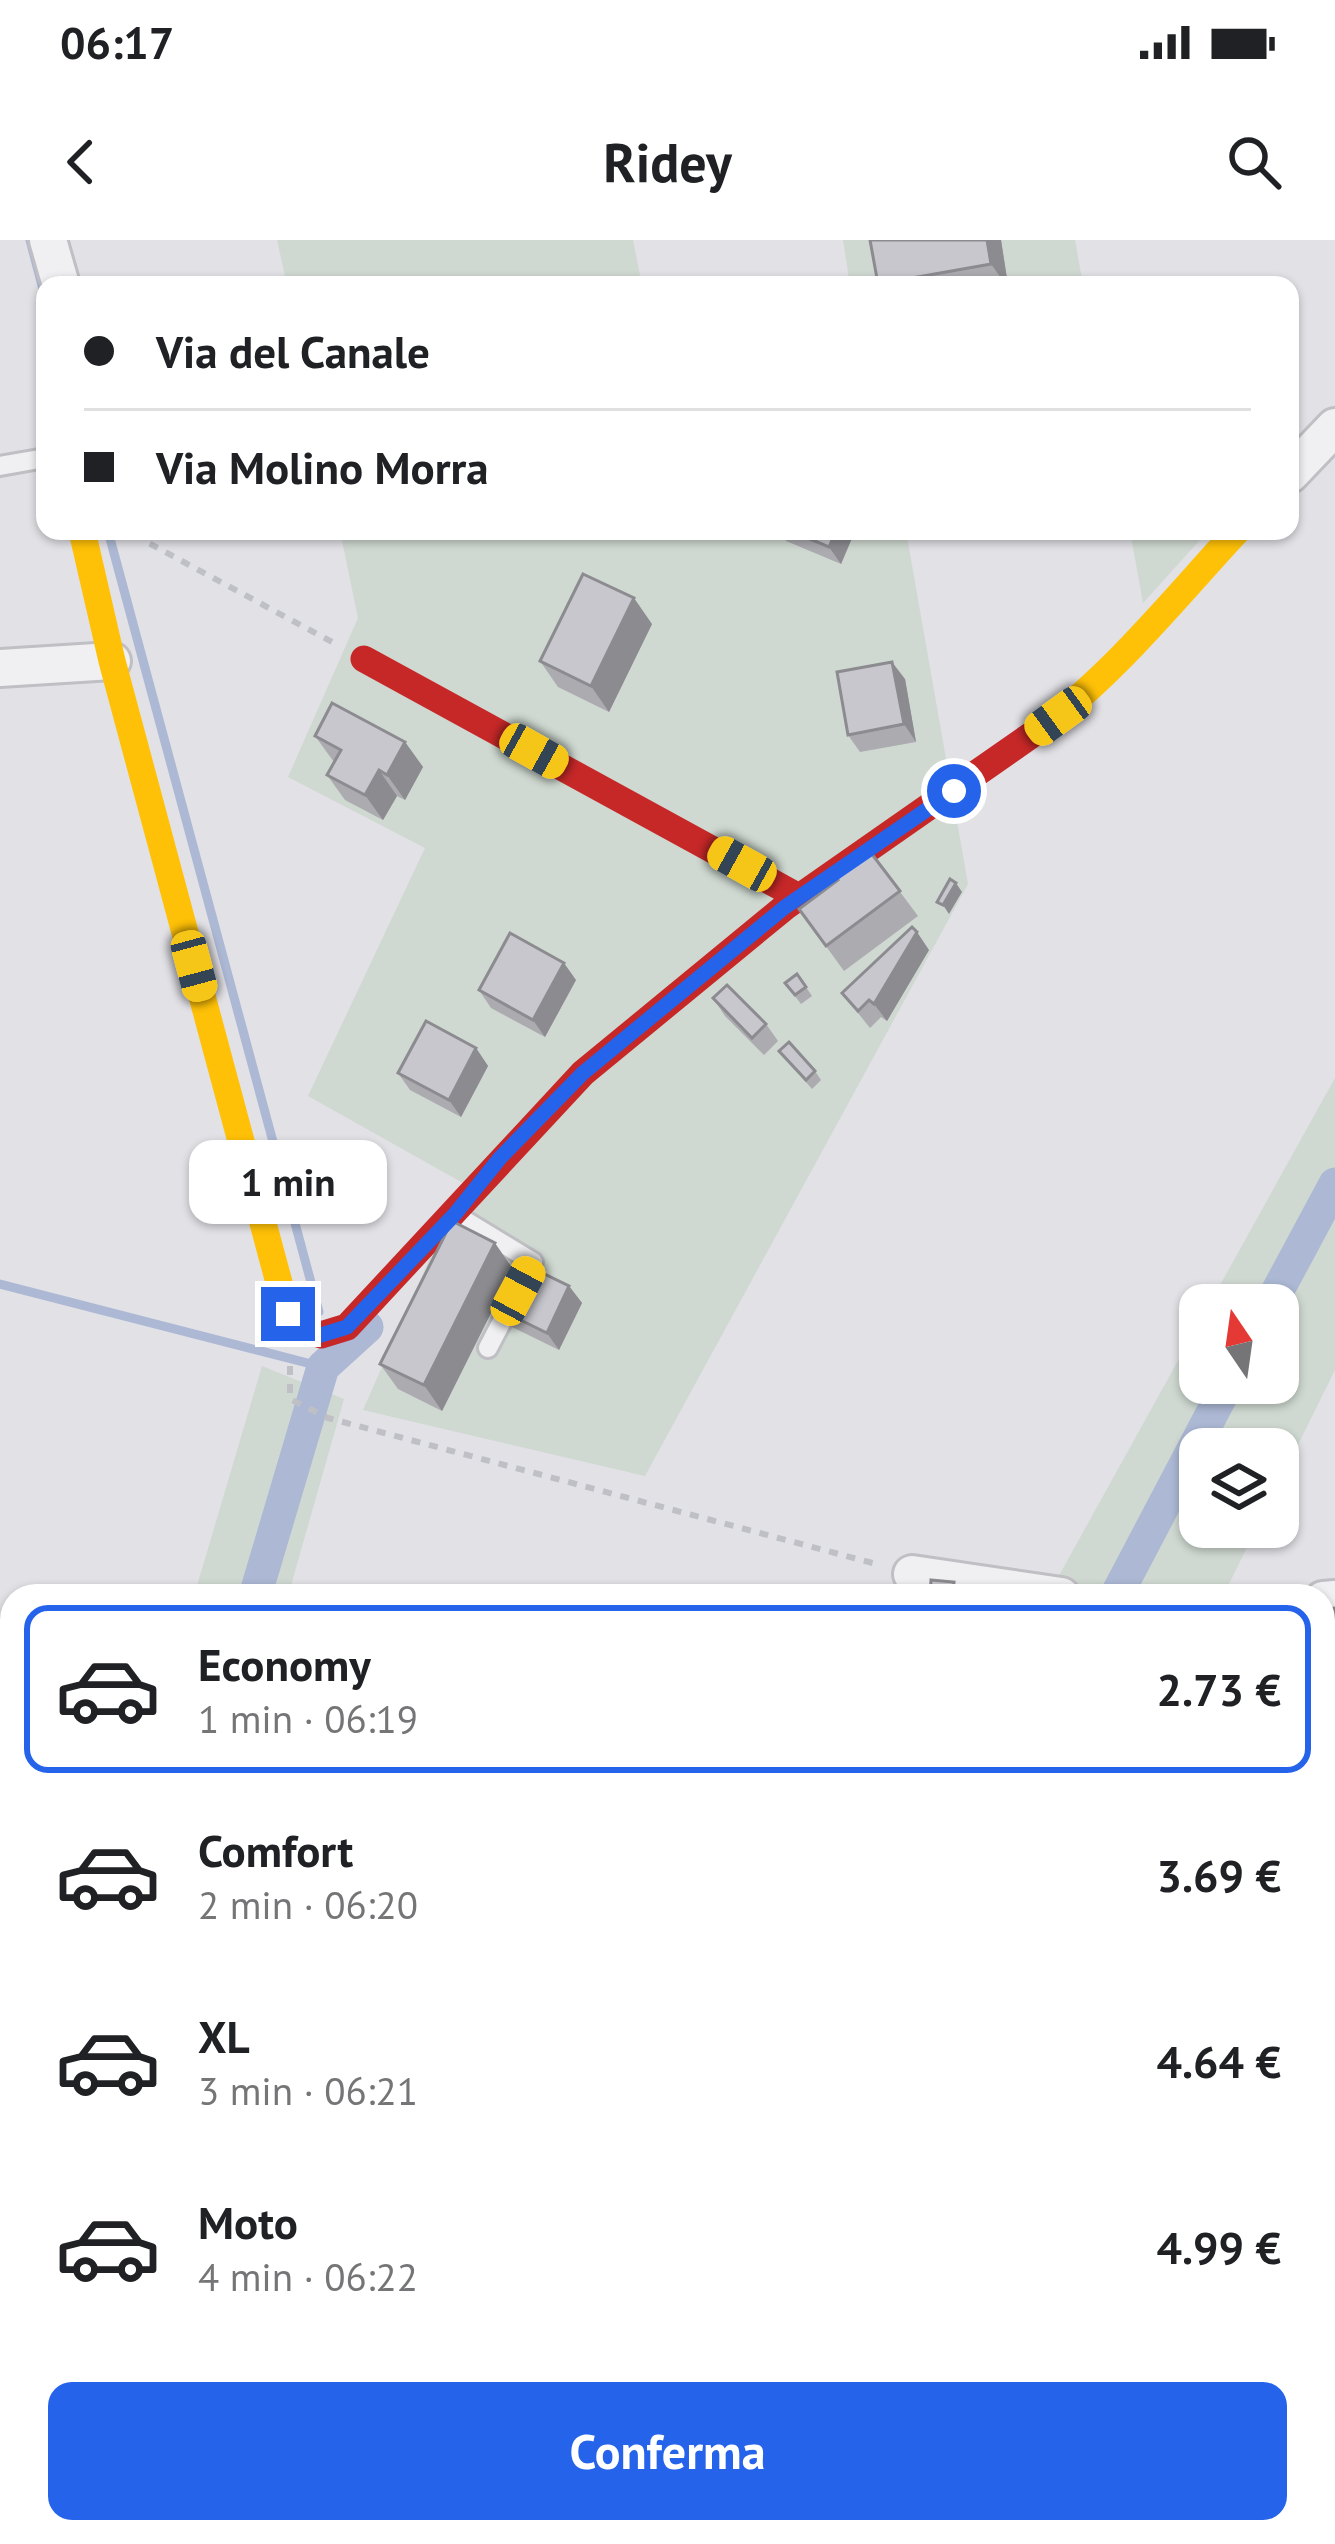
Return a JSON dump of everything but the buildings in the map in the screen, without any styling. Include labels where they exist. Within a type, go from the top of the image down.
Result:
[{"type":"street","points":[[48,240],[58,276]]},
{"type":"street","points":[[1299,464],[1335,427]]},
{"type":"street","points":[[84,540],[112,662],[288,1314],[293,1324],[321,1335],[347,1327],[583,1073],[799,897],[1058,716],[1229,540]]},
{"type":"street","points":[[364,659],[799,897]]},
{"type":"street","points":[[2,665],[112,662]]},
{"type":"street","points":[[912,1574],[980,1584]]},
{"type":"lane","points":[[0,466],[36,460]]},
{"type":"lane","points":[[455,1214],[533,1262],[488,1348]]},
{"type":"path","points":[[143,540],[364,659]]},
{"type":"path","points":[[289,1371],[290,1399],[328,1418],[912,1574]]},
{"type":"shaded area","points":[[277,240],[633,240],[640,276],[285,276]]},
{"type":"shaded area","points":[[843,240],[1075,240],[1081,276],[849,276]]},
{"type":"shaded area","points":[[342,540],[908,540],[968,884],[645,1476],[363,1410],[463,1183],[308,1096],[425,848],[288,777],[358,618]]},
{"type":"shaded area","points":[[1132,540],[1200,540],[1143,603]]},
{"type":"shaded area","points":[[1335,1078],[1335,1370],[1299,1443],[1299,1428],[1179,1428],[1179,1548],[1247,1548],[1229,1584],[1056,1581],[1179,1359],[1179,1404],[1299,1404],[1299,1284],[1221,1284]]},
{"type":"shaded area","points":[[262,1366],[344,1399],[291,1584],[198,1584]]},
{"type":"waterway","points":[[30,240],[39,276]]},
{"type":"waterway","points":[[110,540],[319,1312]]},
{"type":"waterway","points":[[1281,1284],[1335,1184]]},
{"type":"waterway","points":[[0,1284],[323,1367]]},
{"type":"waterway","points":[[259,1584],[323,1367],[367,1327]]},
{"type":"waterway","points":[[1122,1584],[1217,1404]]},
{"type":"traffic: slow","points":[[84,540],[112,661],[285,1305]]},
{"type":"traffic: slow","points":[[1030,736],[1087,691],[1229,540]]},
{"type":"traffic: jam","points":[[364,659],[799,897]]},
{"type":"traffic: jam","points":[[285,1305],[293,1324],[321,1335],[347,1327],[583,1073],[785,907],[1030,736]]},
{"type":"route","points":[[288,1314],[293,1324],[321,1335],[347,1327],[583,1073],[785,907],[954,791]]}]
